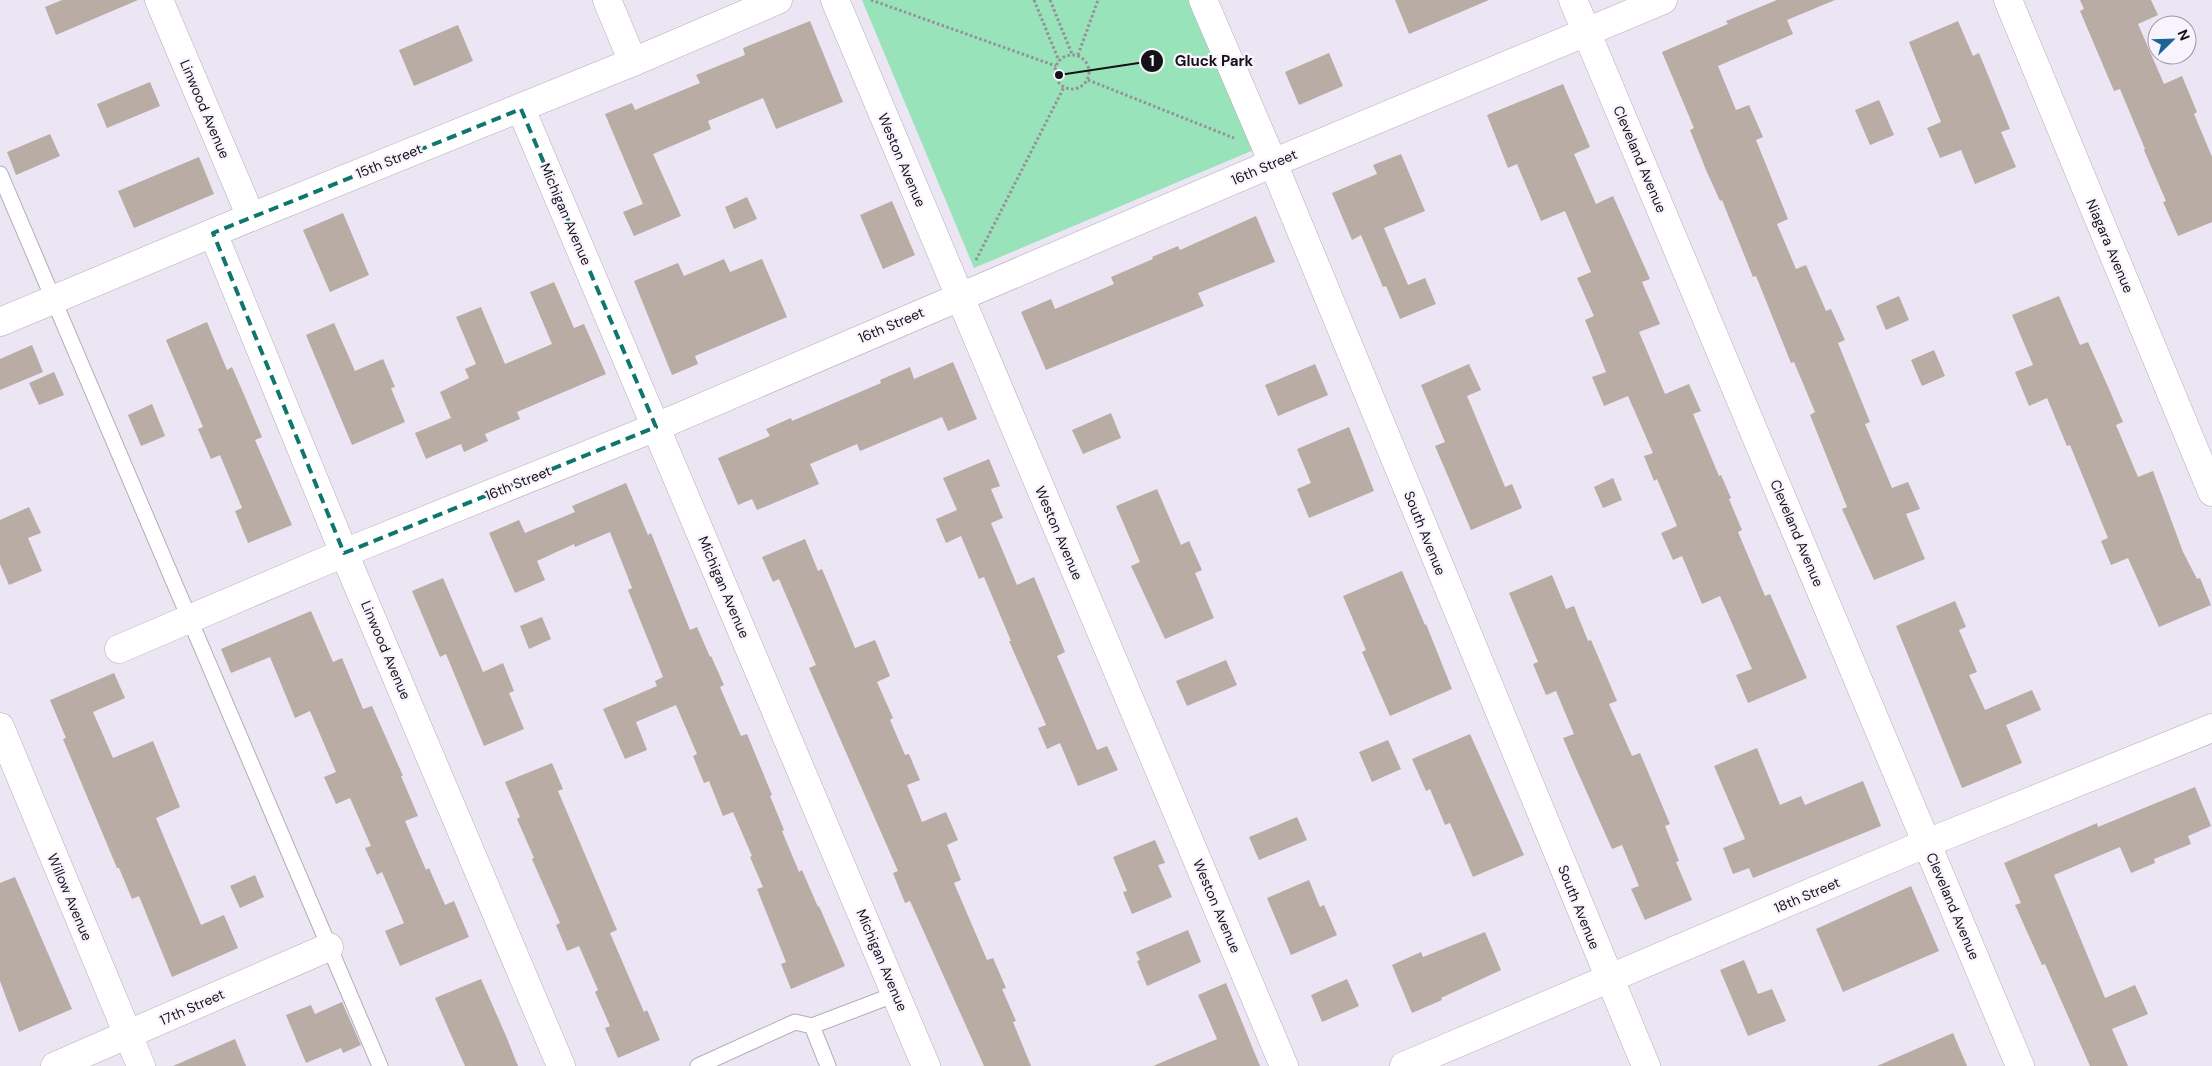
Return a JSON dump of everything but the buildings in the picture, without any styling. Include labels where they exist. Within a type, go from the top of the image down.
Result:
[{"type":"street","name":"Linwood Avenue","points":[[159,0],[251,217]]},
{"type":"street","points":[[607,0],[633,62]]},
{"type":"street","name":"15th Street","points":[[0,322],[251,217],[633,62],[778,0]]},
{"type":"street","name":"Weston Avenue","points":[[835,0],[1284,1066]]},
{"type":"street","name":"South Avenue","points":[[1203,0],[1273,162],[1646,1066]]},
{"type":"street","name":"Cleveland Avenue","points":[[1573,0],[2020,1066]]},
{"type":"street","name":"16th Street","points":[[118,649],[344,553],[656,427],[1273,162],[1663,0]]},
{"type":"street","name":"Niagara Avenue","points":[[2008,0],[2212,492]]},
{"type":"street","name":"Michigan Avenue","points":[[521,108],[926,1066]]},
{"type":"street","name":"Linwood Avenue","points":[[213,233],[344,553],[561,1066]]},
{"type":"street","name":"Willow Avenue","points":[[0,727],[141,1066]]},
{"type":"street","name":"18th Street","points":[[1404,1066],[1927,844],[2212,728]]},
{"type":"street","name":"17th Street","points":[[54,1066],[128,1036],[329,947]]},
{"type":"lane","points":[[0,174],[380,1066]]},
{"type":"lane","points":[[698,1066],[795,1022],[812,1026],[896,994]]},
{"type":"lane","points":[[812,1026],[828,1066]]},
{"type":"path","points":[[871,0],[1056,66]]},
{"type":"path","points":[[1034,0],[1059,61]]},
{"type":"path","points":[[1050,0],[1072,54]]},
{"type":"path","points":[[1078,55],[1098,0]]},
{"type":"path","points":[[1066,55],[1078,55],[1087,62],[1090,68],[1088,80],[1074,89],[1064,87],[1056,79],[1056,66],[1066,55]]},
{"type":"path","points":[[1088,80],[1235,139]]},
{"type":"path","points":[[976,260],[1064,87]]},
{"type":"highlighted area","points":[[521,109],[656,427],[344,553],[213,233]]},
{"type":"green space","points":[[862,0],[1194,0],[1256,149],[974,268]]},
{"type":"place","name":"Gluck Park","points":[[1059,75]]}]
